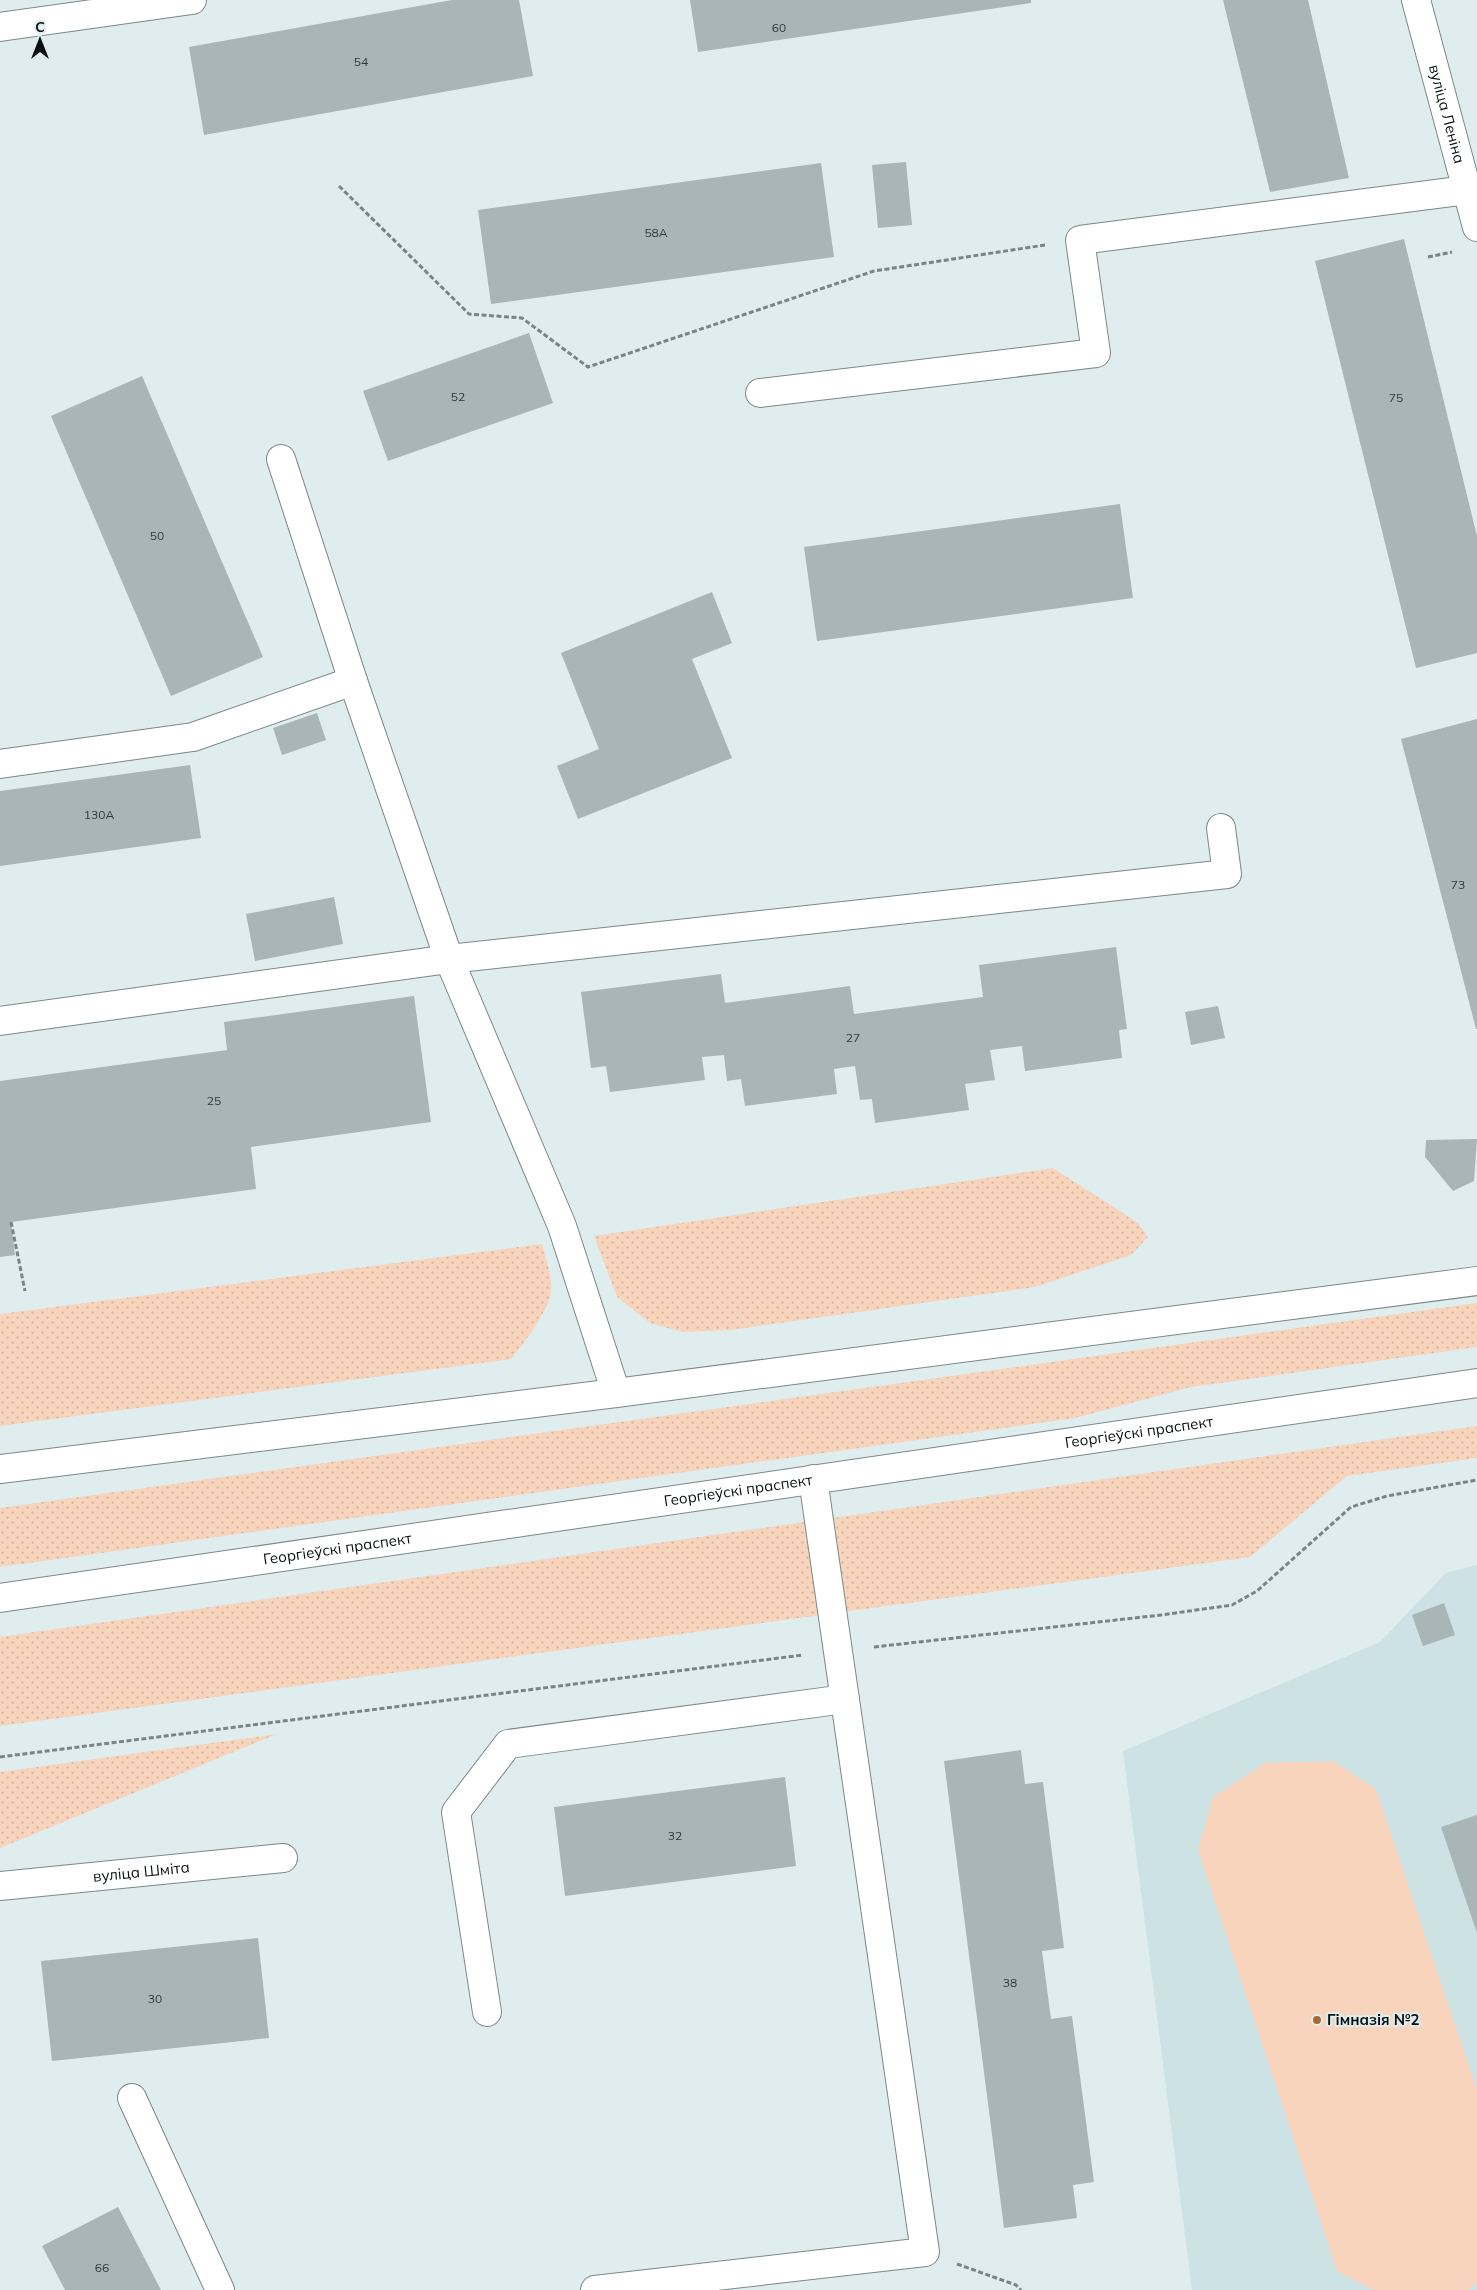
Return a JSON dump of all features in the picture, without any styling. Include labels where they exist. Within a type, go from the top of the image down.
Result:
[{"type":"main road","points":[[0,27],[192,0]]},
{"type":"main road","name":"вуліца Леніна","points":[[1416,0],[1477,227]]},
{"type":"main road","points":[[760,394],[1096,353],[1080,240],[1467,190]]},
{"type":"main road","points":[[281,459],[353,681],[450,958],[562,1226],[616,1393]]},
{"type":"main road","points":[[0,764],[193,737],[353,681]]},
{"type":"main road","points":[[0,1021],[450,958],[1226,874],[1221,828]]},
{"type":"main road","points":[[0,1469],[616,1393],[1477,1281]]},
{"type":"main road","name":"Георгіеўскі праспект","points":[[0,1598],[1477,1383]]},
{"type":"main road","points":[[595,2290],[924,2252],[813,1479]]},
{"type":"main road","points":[[487,2012],[456,1812],[508,1744],[845,1699]]},
{"type":"main road","name":"вуліца Шміта","points":[[1,1885],[282,1858]]},
{"type":"main road","points":[[132,2098],[220,2290]]},
{"type":"path","points":[[339,186],[469,314],[522,318],[588,367],[874,271],[1080,240]]},
{"type":"path","points":[[11,1222],[25,1292]]},
{"type":"path","points":[[0,1757],[838,1651],[1161,1615],[1232,1605],[1257,1591],[1351,1507],[1387,1496],[1477,1480]]},
{"type":"path","points":[[924,2252],[1016,2285],[1021,2290]]},
{"type":"shaded area","points":[[1053,1168],[1138,1223],[1148,1237],[1131,1255],[1035,1287],[731,1330],[683,1332],[650,1323],[617,1297],[594,1236]]},
{"type":"shaded area","points":[[542,1244],[550,1277],[550,1297],[539,1321],[511,1359],[0,1426],[0,1314]]},
{"type":"shaded area","points":[[1477,1303],[1477,1347],[1191,1387],[1075,1418],[0,1567],[0,1508]]},
{"type":"shaded area","points":[[1477,1426],[1477,1458],[1347,1476],[1250,1557],[0,1726],[0,1637]]},
{"type":"shaded area","name":"Гімназія №2","points":[[1477,1565],[1477,2290],[1192,2290],[1123,1751],[1380,1642],[1446,1573]]},
{"type":"shaded area","points":[[277,1734],[0,1848],[0,1772]]},
{"type":"shaded area","points":[[1333,1761],[1376,1789],[1477,2090],[1477,2282],[1468,2290],[1373,2290],[1337,2271],[1198,1850],[1213,1797],[1265,1763]]},
{"type":"building","points":[[452,0],[519,0],[533,76],[204,135],[189,47]]},
{"type":"building","points":[[690,0],[1031,0],[1031,3],[698,52]]},
{"type":"building","points":[[1223,0],[1308,0],[1349,178],[1270,192]]},
{"type":"building","points":[[906,162],[912,225],[878,228],[872,165]]},
{"type":"building","points":[[821,163],[834,257],[491,304],[478,210]]},
{"type":"building","points":[[1404,239],[1477,536],[1477,653],[1416,668],[1315,261]]},
{"type":"building","points":[[529,333],[553,403],[388,461],[363,391]]},
{"type":"building","points":[[142,376],[263,657],[171,696],[51,416]]},
{"type":"building","points":[[1120,504],[1133,598],[817,641],[804,547]]},
{"type":"building","points":[[712,592],[732,643],[692,659],[732,758],[578,819],[557,766],[599,749],[561,653]]},
{"type":"building","points":[[317,713],[326,740],[282,755],[273,728]]},
{"type":"building","points":[[1477,719],[1477,1029],[1476,1029],[1401,739]]},
{"type":"building","points":[[190,765],[201,838],[0,866],[0,791]]},
{"type":"building","points":[[334,897],[343,944],[255,961],[246,914]]},
{"type":"building","points":[[1116,947],[1127,1029],[1119,1030],[1122,1058],[1025,1071],[1022,1046],[990,1050],[995,1080],[965,1084],[969,1110],[875,1123],[872,1099],[860,1100],[855,1066],[834,1069],[837,1094],[745,1106],[741,1079],[727,1081],[724,1055],[702,1057],[705,1080],[610,1092],[606,1066],[591,1068],[581,992],[721,974],[725,1003],[850,986],[854,1014],[983,997],[979,965]]},
{"type":"building","points":[[414,996],[431,1122],[251,1147],[256,1189],[11,1222],[15,1255],[0,1257],[0,1081],[227,1050],[224,1022]]},
{"type":"building","points":[[1218,1006],[1225,1038],[1191,1045],[1185,1012]]},
{"type":"building","points":[[1477,1139],[1474,1181],[1453,1191],[1425,1157],[1426,1140]]},
{"type":"building","points":[[1444,1603],[1455,1635],[1423,1646],[1412,1615]]},
{"type":"building","points":[[1021,1750],[1025,1784],[1043,1782],[1064,1948],[1042,1951],[1051,2019],[1072,2016],[1094,2182],[1073,2185],[1077,2218],[1004,2228],[944,1761]]},
{"type":"building","points":[[785,1777],[796,1866],[565,1896],[554,1807]]},
{"type":"building","points":[[1477,1815],[1477,1933],[1441,1827]]},
{"type":"building","points":[[258,1938],[269,2038],[52,2061],[41,1961]]},
{"type":"building","points":[[118,2207],[161,2290],[65,2290],[42,2246]]},
{"type":"place","name":"Гімназія №2","points":[[1317,2020]]}]
